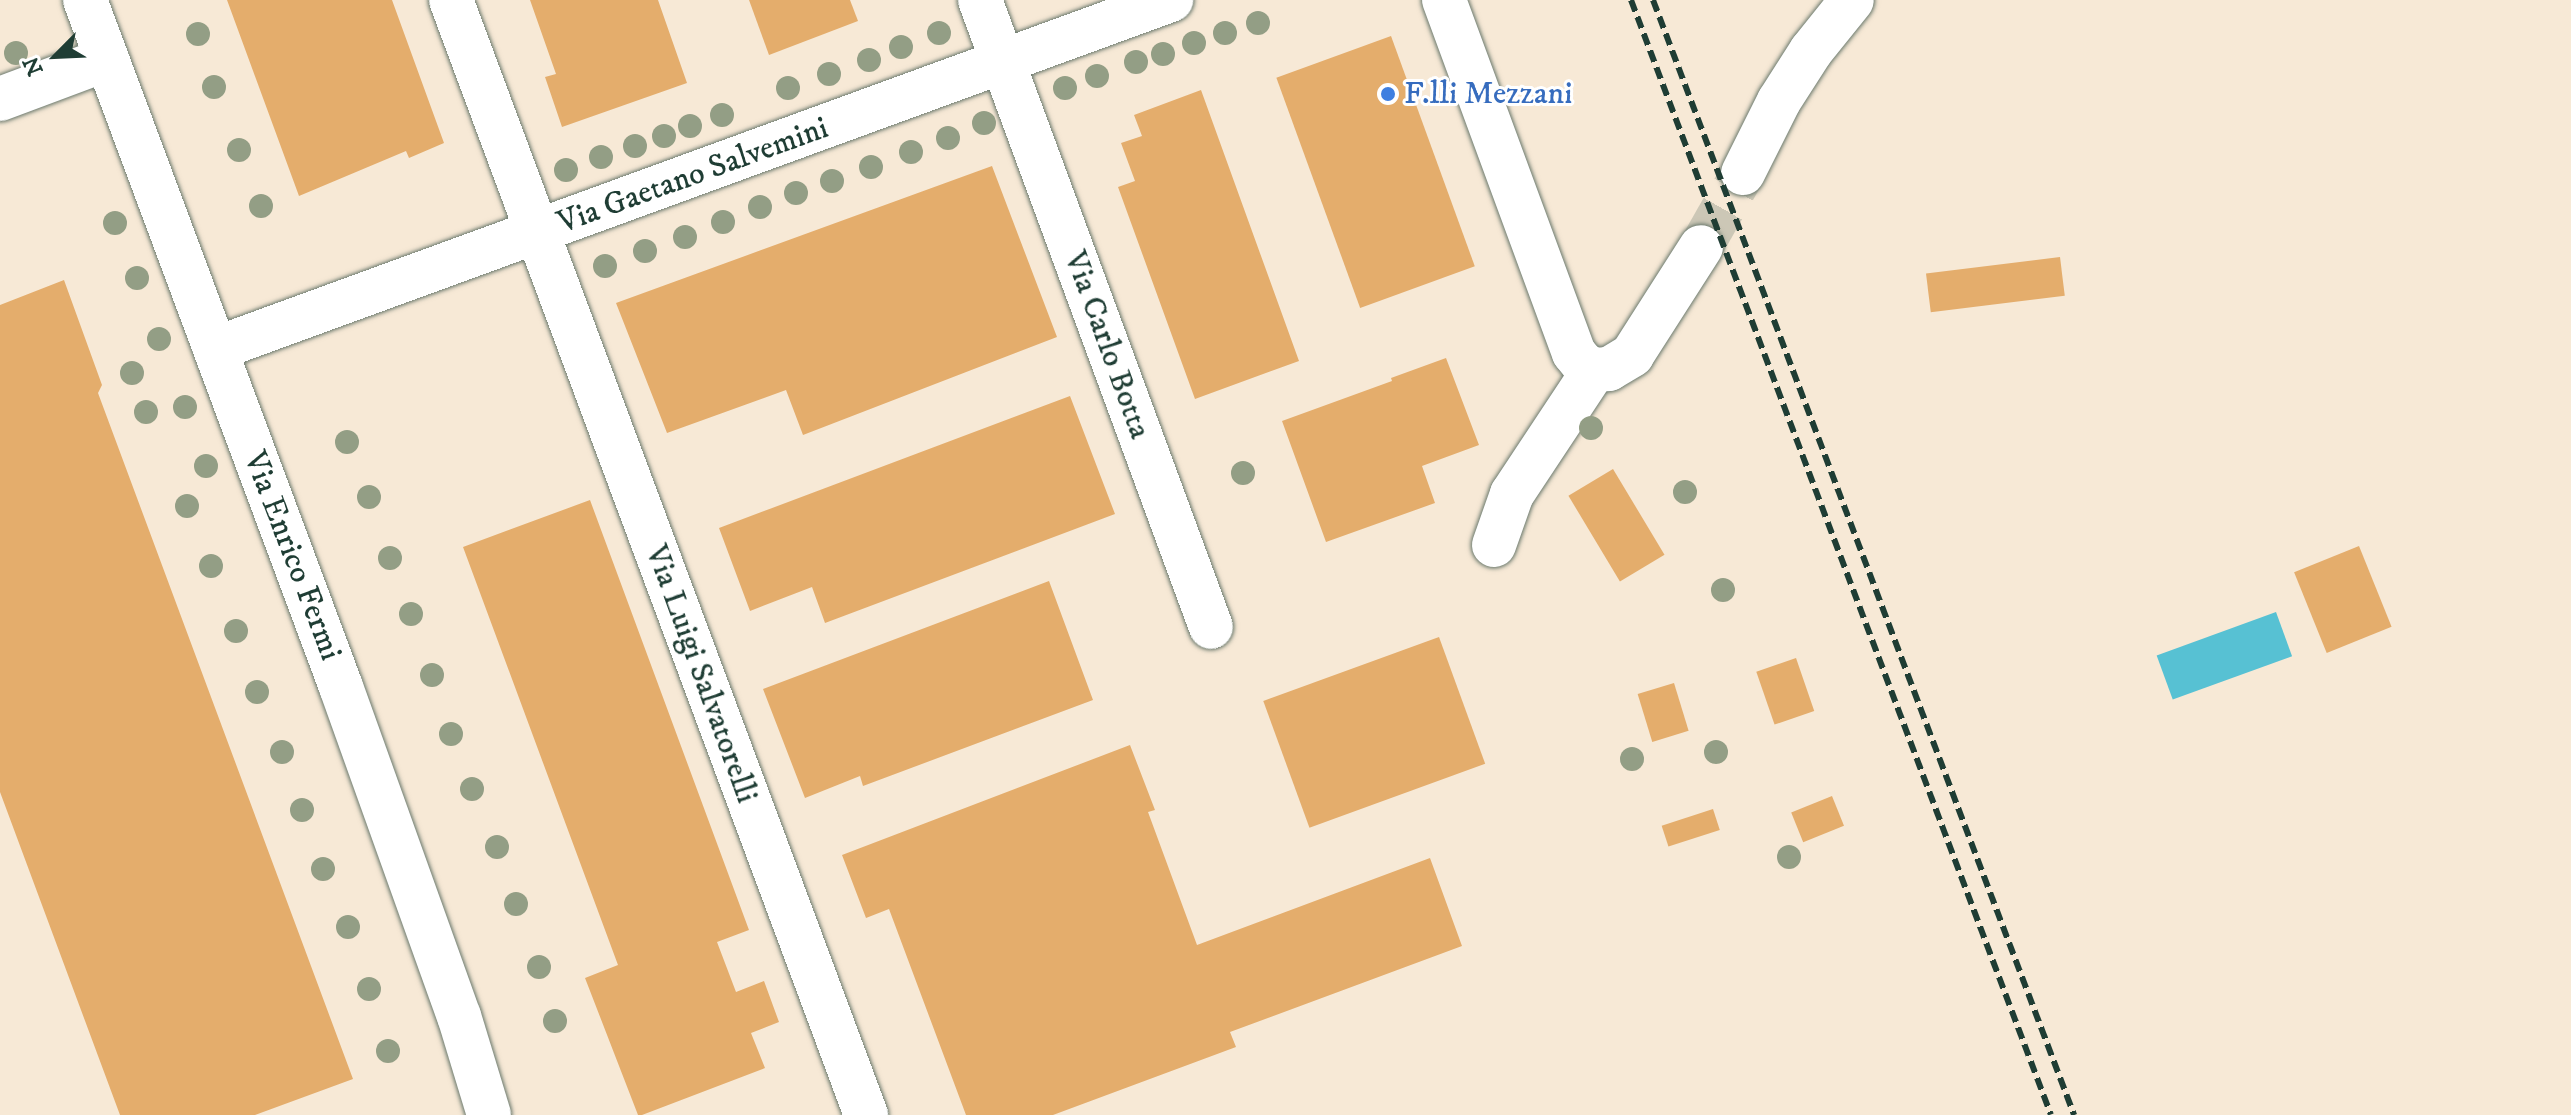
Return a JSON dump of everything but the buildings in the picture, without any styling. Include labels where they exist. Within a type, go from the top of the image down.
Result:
[{"type":"street","name":"Via Enrico Fermi","points":[[85,0],[352,717],[459,1016],[489,1115]]},
{"type":"street","name":"Via Luigi Salvatorelli","points":[[451,0],[866,1115]]},
{"type":"street","name":"Via Carlo Botta","points":[[980,0],[1211,627]]},
{"type":"street","name":"Via Gaetano Salvemini","points":[[215,349],[1171,0]]},
{"type":"street","points":[[1444,0],[1574,353],[1583,364],[1594,370],[1621,365],[1632,355],[1701,247]]},
{"type":"street","points":[[1743,173],[1779,101],[1811,51],[1852,0]]},
{"type":"street","points":[[0,99],[107,59]]},
{"type":"street","points":[[1494,545],[1512,494],[1594,370]]},
{"type":"water","points":[[2276,612],[2292,656],[2173,700],[2157,655]]},
{"type":"tunnel","points":[[1701,247],[1743,173]]},
{"type":"railway","points":[[1631,0],[2051,1115]]},
{"type":"railway","points":[[1653,0],[2074,1115]]},
{"type":"place","name":"F.lli Mezzani","points":[[1388,94]]}]
